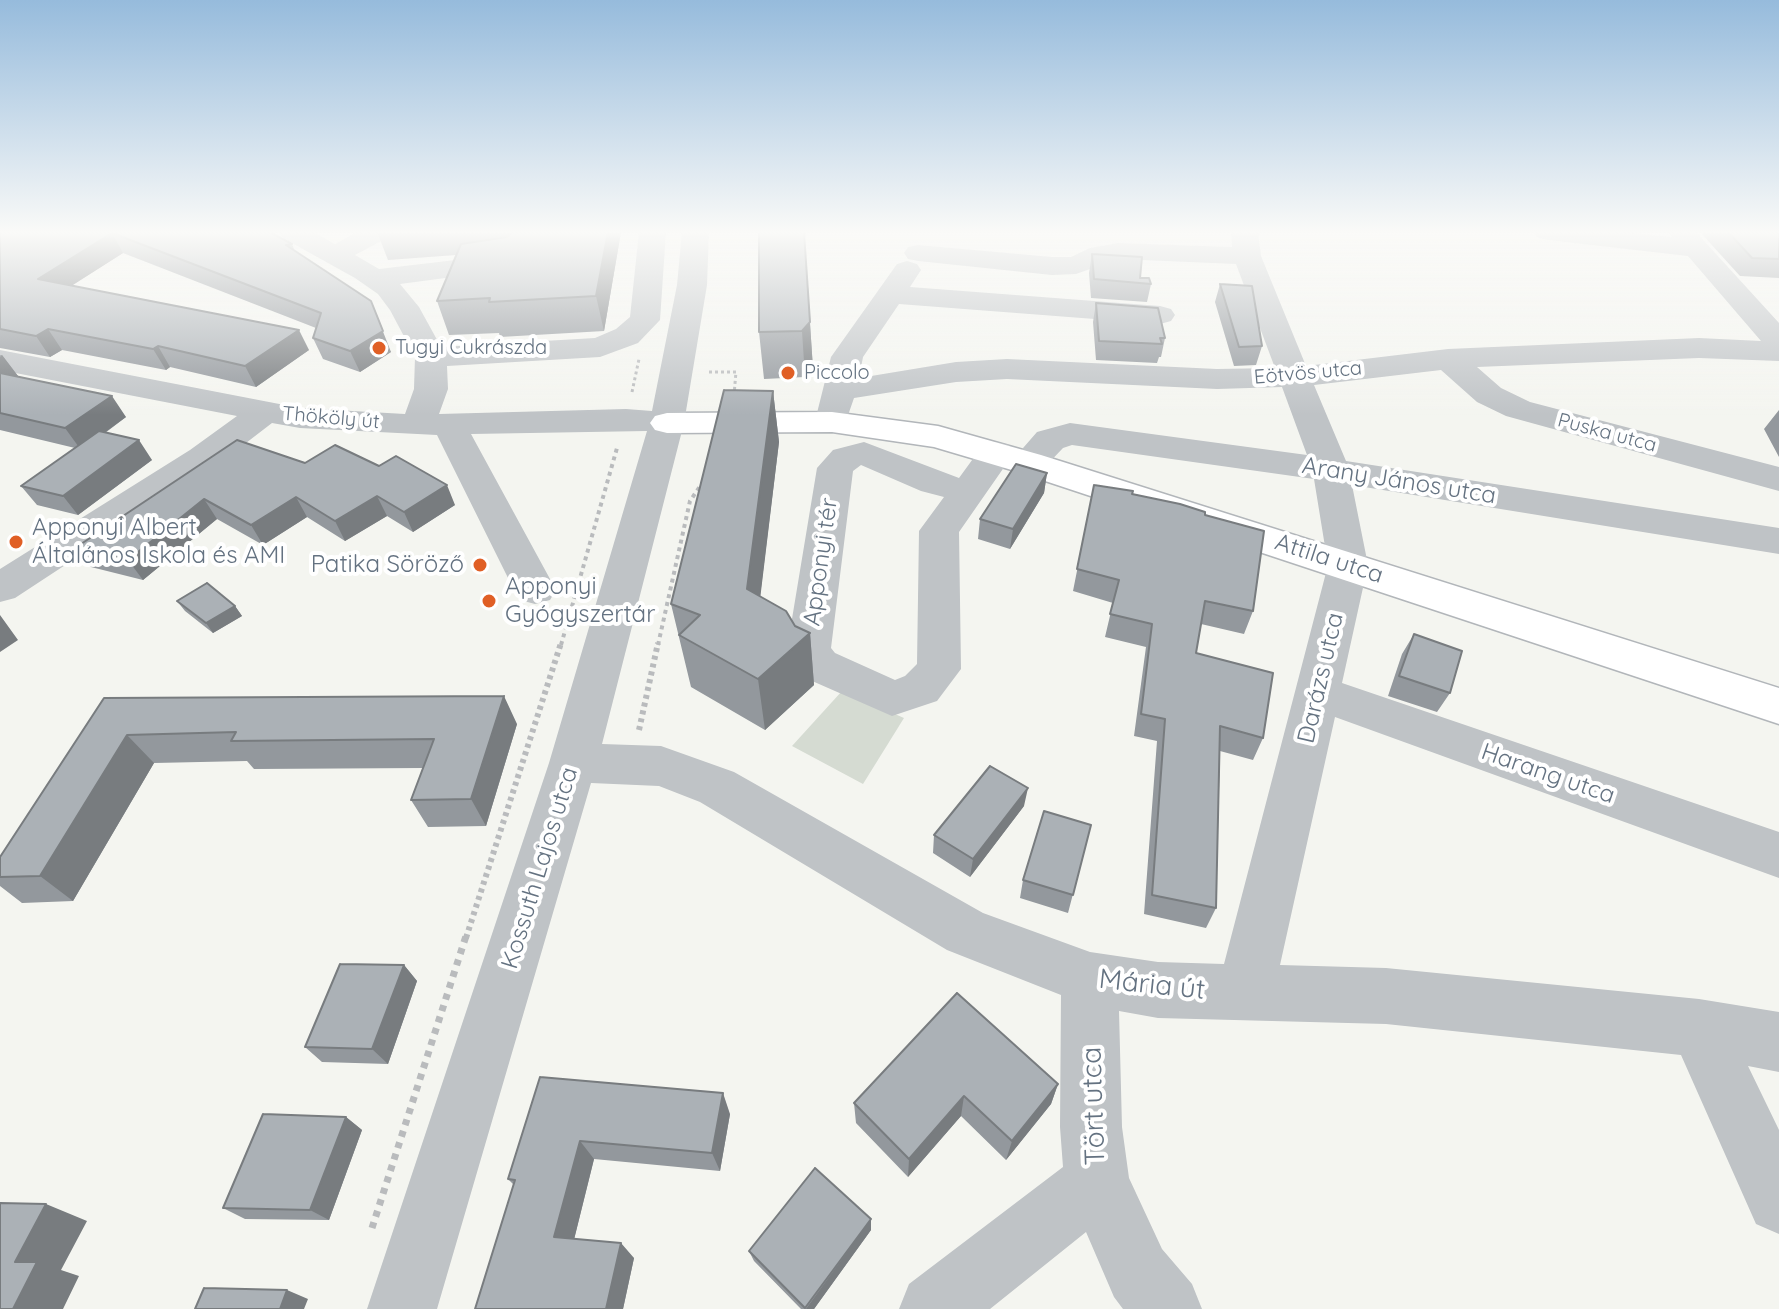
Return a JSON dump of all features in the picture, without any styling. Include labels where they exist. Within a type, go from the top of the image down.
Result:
[{"type":"main road","name":"Attila utca","points":[[646,421],[731,421],[835,406],[1012,458],[1779,706]]},
{"type":"street","points":[[392,293],[404,307],[431,357],[434,425],[535,590]]},
{"type":"street","points":[[431,357],[600,347],[627,336],[645,320],[647,293]]},
{"type":"street","name":"Kossuth Lajos utca","points":[[402,1309],[573,763],[646,421],[689,293]]},
{"type":"street","name":"Darázs utca","points":[[1245,993],[1348,565],[1331,470],[1264,293]]},
{"type":"street","points":[[1735,293],[1778,342]]},
{"type":"street","points":[[835,406],[847,357],[890,294],[1160,315]]},
{"type":"street","name":"Eötvös utca","points":[[835,406],[956,372],[1007,369],[1217,379],[1295,377],[1448,359],[1778,342]]},
{"type":"street","name":"Puska utca","points":[[1448,359],[1489,395],[1518,409],[1779,479]]},
{"type":"street","name":"Thököly út","points":[[0,360],[300,418],[434,425],[646,421]]},
{"type":"street","points":[[0,588],[203,458],[264,412]]},
{"type":"street","name":"Arany János utca","points":[[1012,458],[1070,434],[1331,470],[1779,541]]},
{"type":"street","name":"Apponyi tér","points":[[968,492],[934,483],[864,453],[846,458],[835,468],[809,649],[819,665],[892,698],[921,689],[939,669],[939,531],[968,492],[1012,458]]},
{"type":"street","name":"Harang utca","points":[[1318,693],[1779,855]]},
{"type":"street","name":"Mária út","points":[[573,763],[661,766],[717,787],[966,932],[1090,979],[1158,990],[1386,996],[1699,1028],[1779,1042]]},
{"type":"street","name":"Tört utca","points":[[1090,979],[1091,1127],[1097,1182],[1138,1273],[1167,1309]]},
{"type":"street","points":[[1699,1028],[1779,1201]]},
{"type":"street","points":[[934,1309],[1097,1182]]},
{"type":"path","points":[[370,1234],[564,635],[646,421],[636,373]]},
{"type":"path","points":[[631,763],[690,501],[724,451],[731,421]]},
{"type":"shaded area","points":[[842,691],[904,718],[863,784],[792,746]]},
{"type":"building","points":[[0,293],[110,293],[299,330],[245,366],[158,346],[153,349],[48,329],[36,336],[0,329]]},
{"type":"building","points":[[269,293],[359,293],[371,301],[383,331],[350,351],[313,338],[321,313]]},
{"type":"building","points":[[440,293],[597,293],[596,296],[489,302],[490,298],[437,301]]},
{"type":"building","points":[[759,293],[808,293],[810,322],[802,331],[759,332]]},
{"type":"building","points":[[1223,293],[1253,293],[1262,346],[1239,347]]},
{"type":"building","points":[[1096,303],[1158,308],[1165,338],[1160,338],[1162,344],[1099,341]]},
{"type":"building","points":[[0,373],[112,396],[65,428],[0,413]]},
{"type":"building","points":[[724,390],[773,391],[747,589],[786,611],[795,626],[810,633],[758,679],[679,635],[700,615],[671,604]]},
{"type":"building","points":[[99,431],[139,440],[63,496],[21,486]]},
{"type":"building","points":[[237,440],[305,463],[335,445],[379,466],[396,456],[447,485],[404,512],[377,496],[335,521],[296,497],[251,525],[204,499],[128,560],[75,548]]},
{"type":"building","points":[[1016,464],[1047,473],[1013,529],[980,519]]},
{"type":"building","points":[[1094,485],[1133,491],[1132,494],[1180,504],[1205,512],[1205,515],[1264,531],[1253,611],[1205,601],[1196,653],[1273,673],[1263,738],[1220,726],[1216,908],[1152,895],[1165,719],[1141,714],[1152,624],[1110,614],[1119,580],[1077,569]]},
{"type":"building","points":[[207,583],[235,606],[206,623],[177,601]]},
{"type":"building","points":[[1414,634],[1462,651],[1450,693],[1399,676]]},
{"type":"building","points":[[504,696],[471,799],[411,800],[434,739],[231,741],[236,732],[127,735],[40,876],[0,877],[0,857],[104,698]]},
{"type":"building","points":[[990,766],[1028,788],[973,859],[934,835]]},
{"type":"building","points":[[1044,811],[1091,825],[1073,895],[1023,880]]},
{"type":"building","points":[[340,964],[404,965],[372,1049],[305,1047]]},
{"type":"building","points":[[957,993],[1058,1084],[1012,1141],[964,1096],[909,1159],[854,1103]]},
{"type":"building","points":[[540,1077],[723,1093],[712,1153],[580,1141],[554,1237],[621,1243],[606,1309],[475,1309],[515,1180],[508,1179]]},
{"type":"building","points":[[263,1114],[346,1117],[310,1210],[223,1208]]},
{"type":"building","points":[[815,1168],[871,1219],[805,1308],[749,1251]]},
{"type":"building","points":[[0,1203],[46,1204],[15,1262],[37,1262],[13,1309],[0,1309]]},
{"type":"building","points":[[204,1288],[287,1290],[280,1309],[195,1309]]},
{"type":"place","name":"Tugyi Cukrászda","points":[[379,348]]},
{"type":"place","name":"Piccolo","points":[[788,373]]},
{"type":"place","name":"Apponyi Albert Általános Iskola és AMI","points":[[16,542]]},
{"type":"place","name":"Patika Söröző","points":[[480,565]]},
{"type":"place","name":"Apponyi Gyógyszertár","points":[[489,601]]}]
